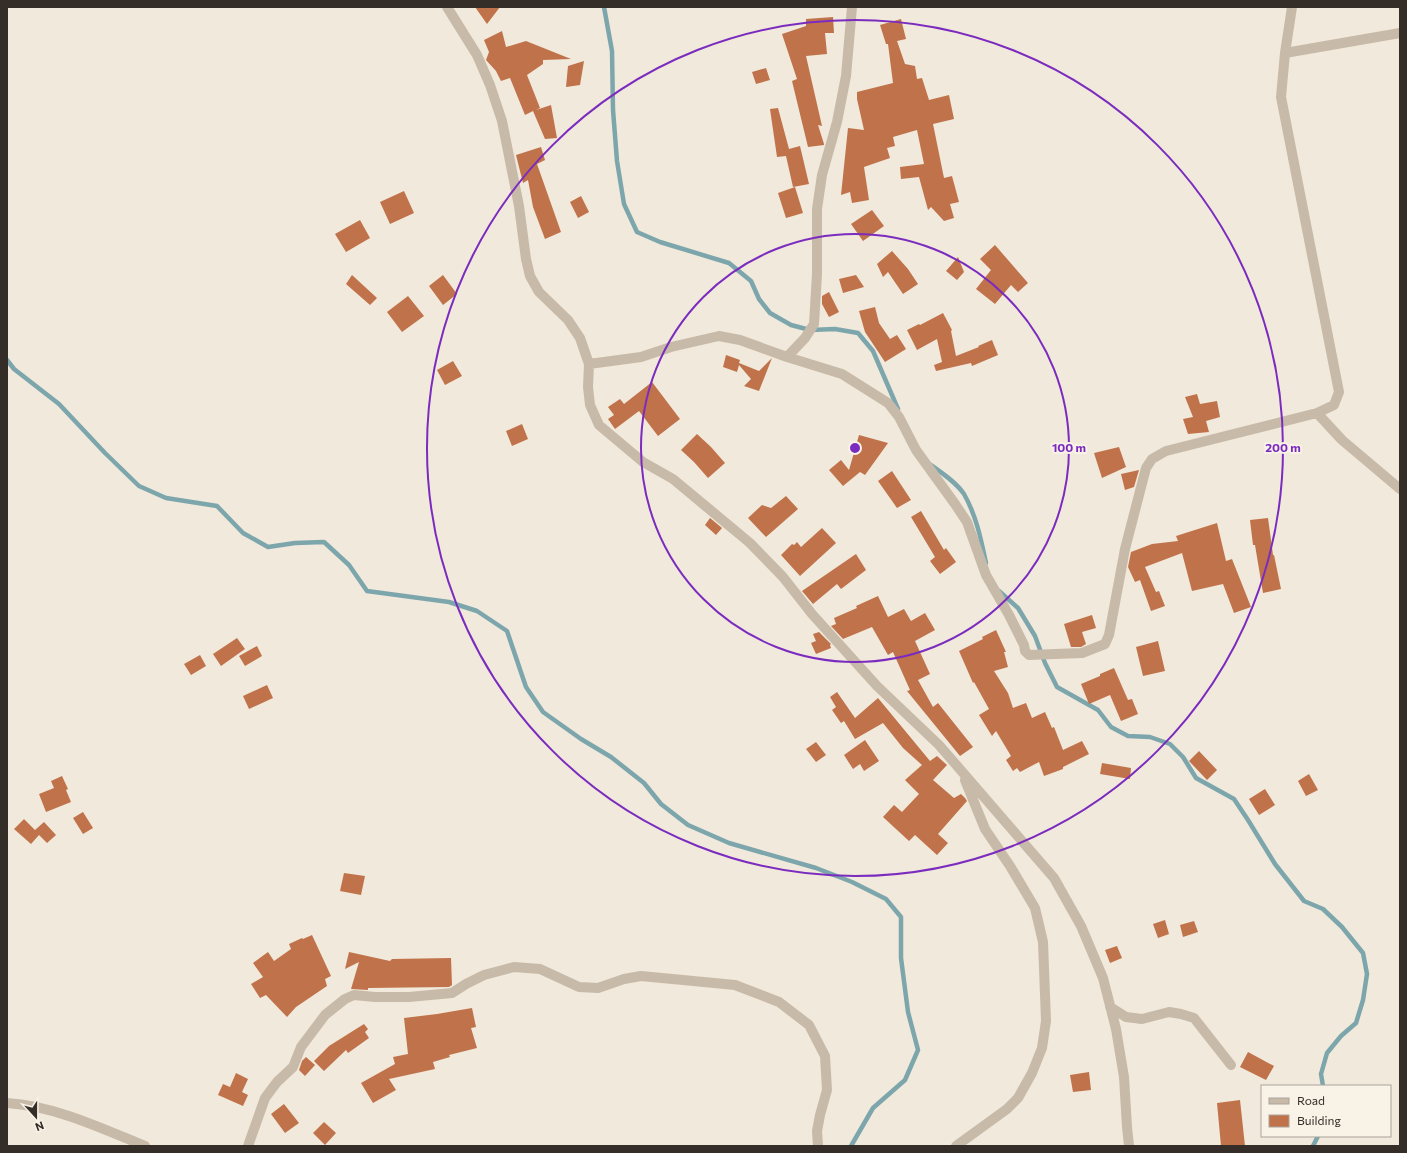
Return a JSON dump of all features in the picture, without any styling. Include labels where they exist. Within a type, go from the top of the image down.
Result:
[{"type":"street","points":[[448,7],[477,55],[490,85],[502,121],[519,206],[526,259],[530,276],[539,292],[568,320],[580,338],[589,364],[588,386],[590,405],[599,425],[643,462],[673,480],[750,543],[783,577],[812,614],[872,681],[939,745],[1054,878],[1081,926],[1102,978],[1116,1029],[1124,1077],[1129,1146]]},
{"type":"street","points":[[787,357],[805,338],[814,324],[817,274],[817,209],[822,174],[837,122],[846,76],[852,7]]},
{"type":"street","points":[[589,364],[642,357],[683,344],[719,336],[740,340],[787,357],[842,374],[888,403],[898,417],[916,450],[956,504],[967,522],[986,575],[1009,615],[1024,645],[1025,651],[1029,655],[1082,653],[1105,644],[1109,635],[1125,549],[1146,468],[1152,458],[1166,451],[1317,413],[1334,405],[1339,392],[1281,97],[1285,53],[1292,7]]},
{"type":"street","points":[[1285,53],[1400,34]]},
{"type":"street","points":[[1317,413],[1342,440],[1400,489]]},
{"type":"street","points":[[956,1146],[1007,1109],[1018,1098],[1032,1073],[1042,1048],[1046,1021],[1042,942],[1035,908],[1010,866],[985,829],[963,773]]},
{"type":"street","points":[[248,1146],[265,1098],[277,1082],[293,1067],[301,1047],[325,1015],[345,999],[354,995],[375,997],[409,997],[452,993],[484,975],[514,967],[540,970],[579,987],[598,988],[624,979],[641,976],[736,985],[779,1002],[809,1025],[824,1056],[827,1090],[817,1131],[818,1146]]},
{"type":"street","points":[[1110,1007],[1126,1017],[1142,1019],[1169,1012],[1194,1018],[1231,1065]]},
{"type":"street","points":[[7,1103],[25,1104],[68,1116],[145,1146]]},
{"type":"building","points":[[475,7],[500,7],[487,24]]},
{"type":"building","points":[[833,17],[834,33],[825,33],[827,54],[806,56],[822,126],[818,125],[824,144],[808,147],[792,81],[797,79],[782,34],[806,26],[806,19]]},
{"type":"building","points":[[901,19],[906,39],[897,41],[905,64],[915,66],[917,79],[922,78],[929,100],[949,95],[954,119],[933,124],[944,178],[952,176],[959,202],[950,204],[954,218],[944,221],[931,207],[928,210],[919,177],[901,179],[900,167],[924,164],[917,130],[893,137],[895,146],[887,148],[890,158],[864,167],[869,200],[852,203],[850,192],[841,195],[848,128],[864,130],[857,99],[857,92],[893,83],[888,44],[886,44],[880,25]]},
{"type":"building","points":[[502,31],[506,47],[526,41],[571,59],[543,60],[543,64],[527,75],[540,108],[536,110],[551,105],[557,138],[545,139],[533,111],[525,115],[510,78],[501,81],[496,71],[486,60],[489,52],[484,40]]},
{"type":"building","points":[[584,61],[580,85],[566,87],[568,66]]},
{"type":"building","points":[[766,68],[770,80],[756,84],[752,72]]},
{"type":"building","points":[[778,108],[789,149],[800,146],[809,184],[793,187],[786,156],[777,157],[770,109]]},
{"type":"building","points":[[541,147],[545,160],[537,164],[561,232],[545,239],[533,207],[528,180],[523,183],[516,155]]},
{"type":"building","points":[[795,187],[803,213],[786,218],[778,193]]},
{"type":"building","points":[[404,191],[414,213],[390,224],[380,202]]},
{"type":"building","points":[[581,196],[589,212],[578,218],[570,202]]},
{"type":"building","points":[[872,210],[884,226],[863,241],[851,224]]},
{"type":"building","points":[[360,220],[370,238],[346,252],[335,234]]},
{"type":"building","points":[[995,245],[1028,283],[1018,292],[1011,285],[995,304],[976,289],[991,270],[980,259]]},
{"type":"building","points":[[892,251],[908,269],[918,284],[903,294],[888,272],[883,277],[877,264]]},
{"type":"building","points":[[958,257],[964,272],[957,280],[946,271]]},
{"type":"building","points":[[352,275],[377,298],[370,305],[346,284]]},
{"type":"building","points":[[443,275],[457,294],[443,305],[429,286]]},
{"type":"building","points":[[856,275],[864,287],[843,293],[839,279]]},
{"type":"building","points":[[829,292],[839,312],[829,317],[822,304],[822,296]]},
{"type":"building","points":[[408,296],[424,316],[402,332],[387,312]]},
{"type":"building","points":[[875,307],[879,323],[890,339],[897,335],[906,349],[885,362],[865,332],[859,311]]},
{"type":"building","points":[[943,313],[952,330],[956,356],[992,340],[998,355],[972,366],[971,363],[936,371],[934,365],[942,362],[937,339],[917,350],[907,330]]},
{"type":"building","points":[[726,355],[740,360],[739,363],[759,371],[772,358],[759,391],[744,386],[751,379],[739,365],[737,372],[723,367]]},
{"type":"building","points":[[453,361],[462,376],[445,385],[437,370]]},
{"type":"building","points":[[652,382],[680,419],[658,436],[639,411],[615,429],[608,419],[614,415],[608,407],[620,399],[624,404]]},
{"type":"building","points":[[1197,394],[1200,404],[1217,401],[1220,417],[1206,421],[1209,432],[1188,434],[1183,419],[1193,417],[1185,397]]},
{"type":"building","points":[[522,424],[528,439],[512,446],[506,431]]},
{"type":"building","points":[[697,434],[725,463],[708,478],[681,450]]},
{"type":"building","points":[[859,435],[888,443],[865,475],[860,472],[843,486],[829,470],[841,460],[849,470]]},
{"type":"building","points":[[1119,447],[1126,467],[1102,478],[1094,453]]},
{"type":"building","points":[[1139,470],[1134,487],[1125,490],[1121,474]]},
{"type":"building","points":[[892,471],[911,500],[897,508],[878,481]]},
{"type":"building","points":[[786,496],[798,509],[766,537],[748,518],[762,505],[771,508]]},
{"type":"building","points":[[921,511],[944,550],[946,548],[956,562],[940,574],[930,561],[935,557],[911,517]]},
{"type":"building","points":[[710,518],[722,528],[716,535],[705,525]]},
{"type":"building","points":[[1268,518],[1273,555],[1281,589],[1263,593],[1255,545],[1253,545],[1250,520]]},
{"type":"building","points":[[1217,523],[1226,561],[1232,559],[1251,607],[1234,613],[1223,584],[1192,591],[1182,553],[1145,567],[1156,592],[1159,591],[1165,606],[1151,611],[1140,580],[1135,582],[1128,567],[1131,552],[1152,544],[1178,541],[1176,536]]},
{"type":"building","points":[[822,528],[836,543],[800,576],[781,555],[792,544],[794,545],[797,542],[801,547]]},
{"type":"building","points":[[856,554],[866,570],[841,589],[837,584],[813,604],[802,591]]},
{"type":"building","points":[[878,596],[888,617],[904,609],[911,621],[925,613],[935,630],[915,641],[930,674],[918,680],[933,707],[938,703],[973,747],[960,756],[907,691],[910,690],[893,652],[888,655],[872,627],[843,639],[831,626],[836,624],[834,618],[857,608],[856,606]]},
{"type":"building","points":[[1092,615],[1096,628],[1082,632],[1086,644],[1081,647],[1071,647],[1064,624]]},
{"type":"building","points":[[996,630],[1006,652],[1004,652],[1008,667],[994,671],[1008,693],[1013,708],[1026,703],[1032,718],[1045,712],[1052,728],[1054,727],[1063,750],[1082,741],[1089,754],[1063,767],[1063,769],[1044,776],[1039,762],[1020,772],[1017,768],[1013,771],[1006,760],[1011,756],[996,731],[992,736],[979,715],[989,709],[974,682],[973,683],[959,651],[983,639],[982,637]]},
{"type":"building","points":[[819,632],[831,644],[831,648],[816,654],[811,643],[816,641],[813,634]]},
{"type":"building","points":[[237,638],[245,649],[221,666],[213,654]]},
{"type":"building","points":[[1158,641],[1165,671],[1143,676],[1136,647]]},
{"type":"building","points":[[257,646],[262,656],[245,666],[239,656]]},
{"type":"building","points":[[200,655],[206,666],[191,675],[184,664]]},
{"type":"building","points":[[1114,668],[1128,700],[1132,699],[1138,714],[1121,721],[1110,695],[1089,704],[1081,684]]},
{"type":"building","points":[[267,685],[273,698],[249,709],[243,696]]},
{"type":"building","points":[[837,692],[855,718],[878,698],[930,761],[937,756],[947,765],[933,780],[954,798],[961,794],[967,801],[938,834],[948,843],[937,855],[915,835],[909,841],[883,817],[894,805],[902,812],[919,794],[905,780],[922,765],[903,748],[883,723],[855,739],[844,721],[841,723],[832,710],[836,707],[830,697]]},
{"type":"building","points":[[865,740],[879,761],[864,771],[860,764],[853,769],[844,755]]},
{"type":"building","points":[[816,742],[826,755],[816,762],[806,749]]},
{"type":"building","points":[[1199,751],[1217,770],[1207,780],[1189,761]]},
{"type":"building","points":[[1102,763],[1131,768],[1130,779],[1100,774]]},
{"type":"building","points":[[1309,774],[1318,790],[1306,796],[1298,781]]},
{"type":"building","points":[[62,776],[68,789],[66,790],[71,802],[46,812],[39,794],[54,788],[51,781]]},
{"type":"building","points":[[1265,789],[1275,805],[1259,815],[1249,799]]},
{"type":"building","points":[[83,812],[93,828],[83,834],[73,818]]},
{"type":"building","points":[[24,819],[35,830],[44,822],[56,835],[47,843],[39,835],[31,844],[14,829]]},
{"type":"building","points":[[344,873],[365,876],[361,895],[340,891]]},
{"type":"building","points":[[1165,920],[1169,934],[1158,938],[1153,924]]},
{"type":"building","points":[[1194,921],[1198,932],[1183,937],[1180,925]]},
{"type":"building","points":[[312,935],[331,976],[325,979],[327,986],[296,1007],[287,1017],[266,995],[260,998],[251,984],[263,977],[253,963],[268,952],[274,961],[291,949],[289,944]]},
{"type":"building","points":[[1117,946],[1122,958],[1110,963],[1105,950]]},
{"type":"building","points":[[349,952],[390,961],[392,959],[451,958],[452,985],[449,987],[368,988],[368,990],[351,989],[359,962],[345,969]]},
{"type":"building","points":[[472,1008],[476,1027],[471,1028],[477,1048],[449,1055],[450,1057],[433,1062],[435,1069],[389,1079],[396,1090],[373,1103],[361,1083],[395,1064],[393,1057],[408,1054],[404,1018]]},
{"type":"building","points":[[364,1024],[368,1029],[365,1032],[369,1038],[348,1053],[346,1050],[324,1071],[314,1061],[329,1046]]},
{"type":"building","points":[[1248,1052],[1274,1066],[1266,1080],[1240,1067]]},
{"type":"building","points":[[306,1057],[315,1065],[305,1076],[299,1070],[302,1061]]},
{"type":"building","points":[[1089,1072],[1091,1090],[1073,1092],[1070,1075]]},
{"type":"building","points":[[236,1073],[248,1079],[242,1092],[248,1095],[243,1106],[218,1095],[223,1084],[230,1087]]},
{"type":"building","points":[[1240,1100],[1245,1146],[1221,1146],[1217,1103]]},
{"type":"building","points":[[284,1104],[299,1123],[285,1133],[271,1114]]},
{"type":"building","points":[[324,1122],[336,1133],[325,1145],[313,1133]]},
{"type":"waterway","points":[[604,7],[612,51],[613,110],[617,161],[624,204],[637,232],[660,242],[729,263],[751,281],[759,299],[770,313],[791,325],[810,330],[835,329],[858,333],[873,351],[898,409]]},
{"type":"waterway","points":[[7,360],[14,369],[59,404],[105,453],[139,486],[166,498],[217,506],[243,533],[268,547],[295,543],[324,542],[349,565],[367,591],[449,602],[477,611],[507,631],[526,687],[543,712],[581,739],[611,757],[644,783],[661,804],[688,825],[729,843],[816,868],[852,882],[886,899],[901,917],[901,958],[908,1012],[918,1050],[905,1080],[873,1108],[851,1146]]},
{"type":"waterway","points":[[931,465],[953,482],[964,494],[975,519],[986,563]]},
{"type":"waterway","points":[[999,591],[1018,608],[1035,636],[1045,663],[1057,687],[1098,710],[1111,727],[1128,736],[1150,737],[1170,744],[1183,757],[1196,778],[1234,799],[1275,864],[1304,901],[1323,909],[1342,927],[1363,953],[1367,974],[1363,1000],[1356,1023],[1341,1036],[1327,1053],[1321,1074],[1323,1085]]},
{"type":"waterway","points":[[1313,1146],[1318,1137]]}]
